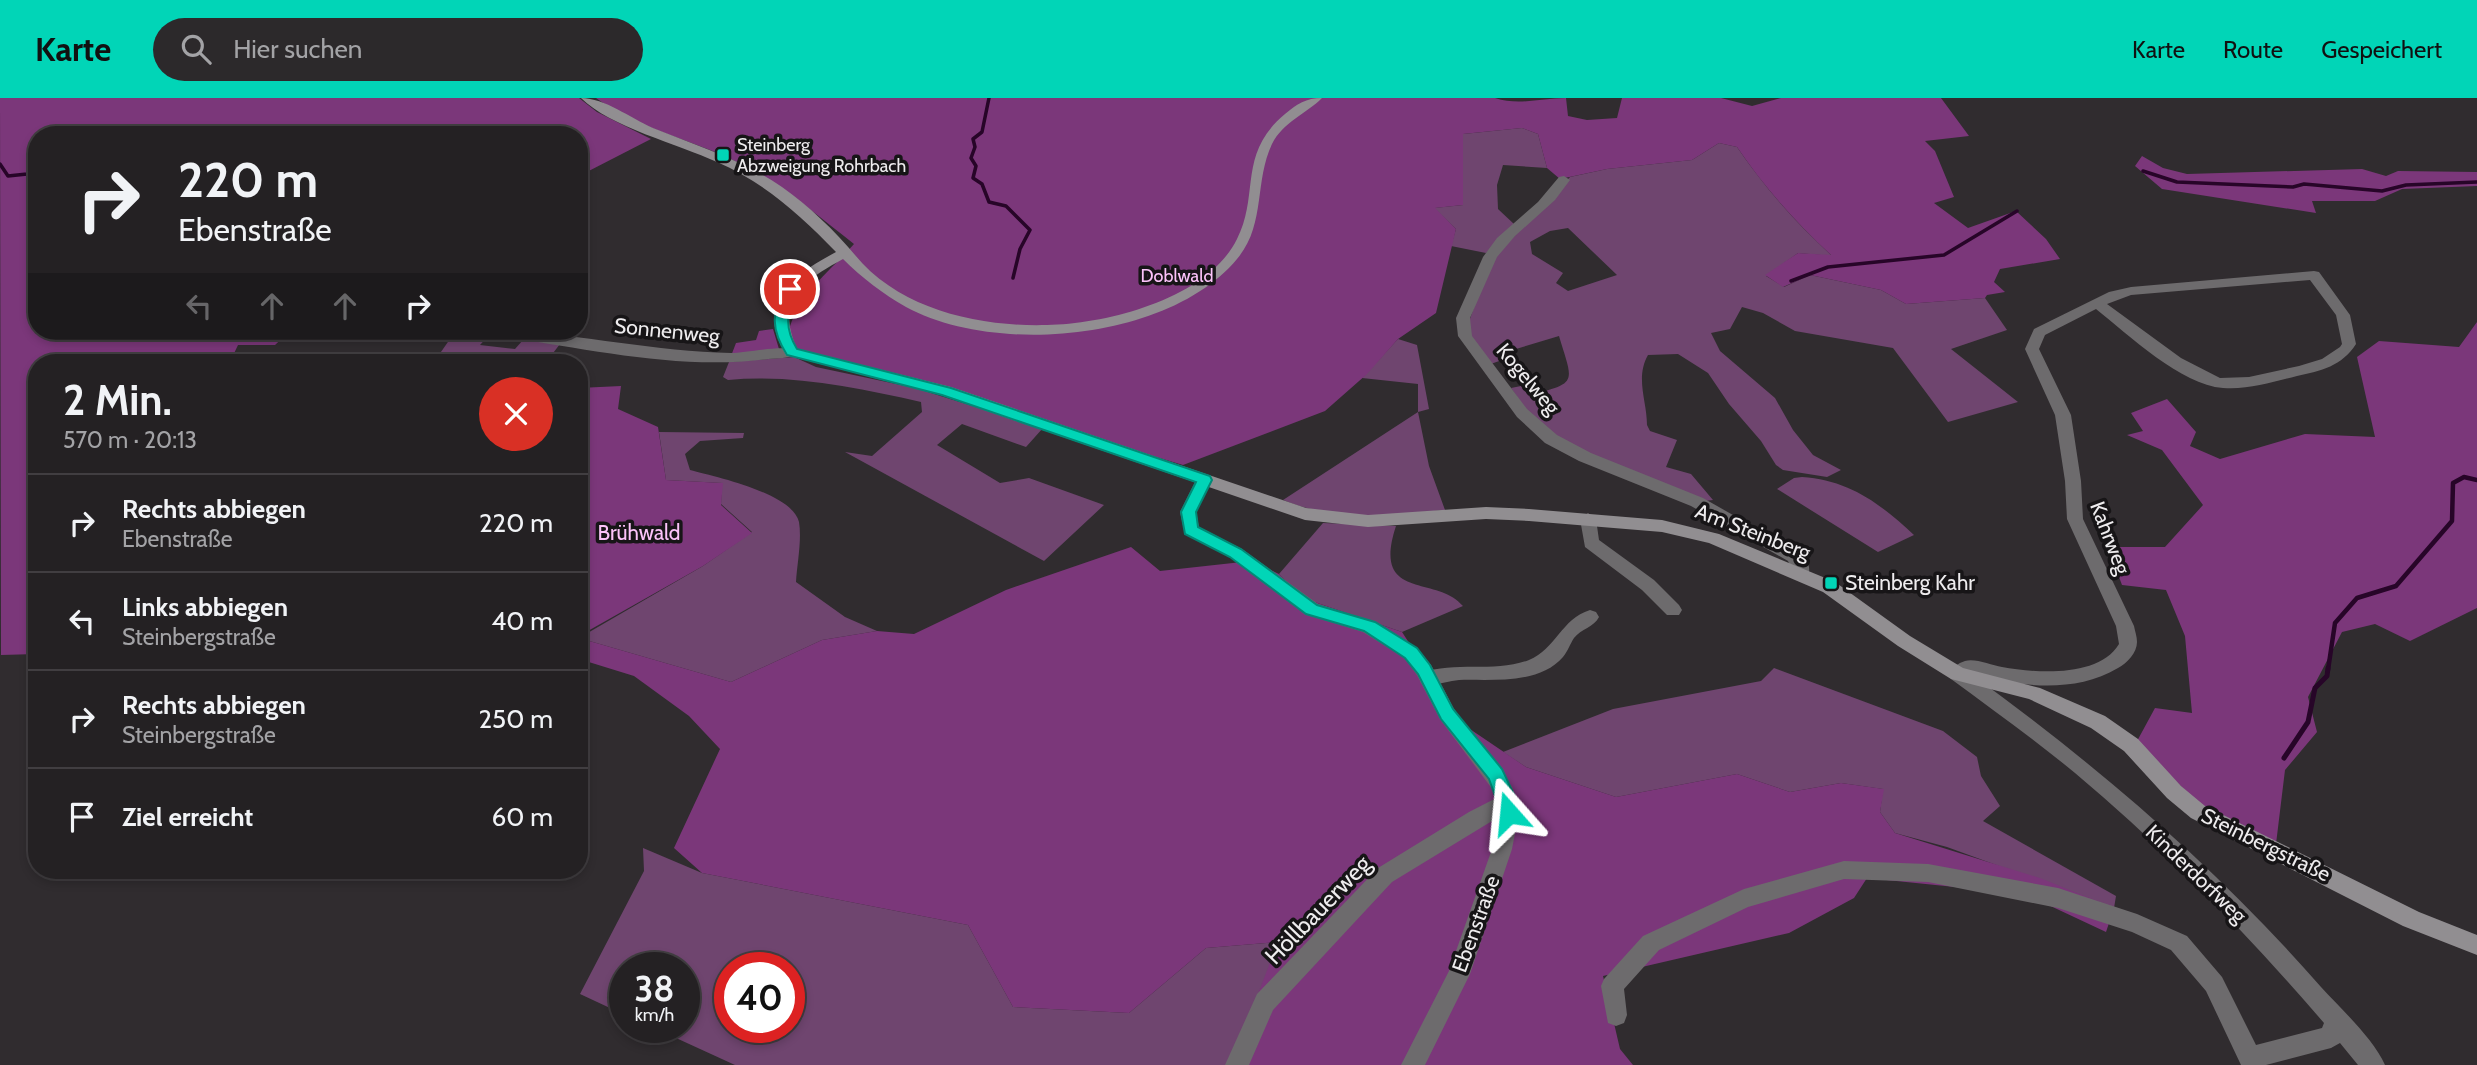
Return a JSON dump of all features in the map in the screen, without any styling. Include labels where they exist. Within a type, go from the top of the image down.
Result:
[{"type":"main road","points":[[587,98],[632,125],[756,175],[777,188],[806,211],[877,283],[904,301],[965,323],[1049,329],[1107,322],[1143,312],[1201,285],[1233,257],[1250,230],[1257,172],[1267,143],[1285,121],[1316,98]]},
{"type":"main road","points":[[846,252],[808,272],[790,289],[779,318],[782,334],[792,352],[946,391],[1204,480]]},
{"type":"main road","name":"Am Steinberg","points":[[1204,480],[1305,513],[1349,520],[1393,521],[1486,513],[1588,519],[1696,532],[1801,573],[1829,587],[1904,641],[1958,674]]},
{"type":"main road","name":"Steinbergstraße","points":[[1958,674],[2034,693],[2098,722],[2131,745],[2174,792],[2197,812],[2411,919],[2477,945]]},
{"type":"street","name":"Kogelweg","points":[[1564,180],[1551,199],[1511,232],[1492,253],[1463,318],[1463,330],[1471,345],[1522,413],[1551,439],[1586,457],[1708,508],[1794,557],[1801,565],[1801,573]]},
{"type":"street","name":"Kahrweg","points":[[1958,674],[1968,667],[2035,679],[2073,678],[2110,663],[2121,656],[2129,644],[2125,626],[2075,519],[2073,481],[2063,415],[2032,349],[2039,332],[2098,304],[2131,291],[2314,275],[2343,315],[2349,344],[2340,355],[2320,366],[2233,383],[2218,383],[2194,372],[2098,304]]},
{"type":"street","name":"Sonnenweg","points":[[561,340],[681,357],[742,358],[792,352]]},
{"type":"street","points":[[1204,480],[1188,512],[1191,530],[1236,553],[1312,609],[1369,626],[1397,641],[1411,653],[1447,714],[1495,774],[1508,801]]},
{"type":"street","points":[[1588,519],[1591,543],[1648,585],[1673,610]]},
{"type":"street","points":[[1428,678],[1438,675],[1499,674],[1537,663],[1562,649],[1571,630],[1590,617]]},
{"type":"street","name":"Kinderdorfweg","points":[[1958,674],[2097,780],[2208,881],[2336,1019],[2373,1065]]},
{"type":"street","name":"Höllbauerweg","points":[[1237,1065],[1265,1002],[1385,875],[1508,801]]},
{"type":"street","name":"Ebenstraße","points":[[1413,1065],[1459,974],[1502,849],[1508,827],[1508,801]]},
{"type":"street","points":[[1616,1015],[1612,986],[1651,943],[1744,899],[1844,870],[1928,873],[2058,898],[2137,924],[2179,943],[2214,984],[2252,1062],[2331,1037],[2336,1019]]},
{"type":"shaded area","points":[[1522,128],[1538,134],[1547,168],[1503,165],[1497,185],[1498,209],[1515,225],[1486,253],[1451,246],[1456,229],[1434,208],[1463,205],[1463,134]]},
{"type":"shaded area","points":[[1719,143],[1737,147],[1781,204],[1832,256],[1798,253],[1766,276],[1784,287],[1810,275],[1881,290],[1906,304],[1985,298],[2007,330],[1951,349],[2018,402],[1948,422],[1893,348],[1795,331],[1763,313],[1742,307],[1730,329],[1711,333],[1720,351],[1775,398],[1793,430],[1813,455],[1841,470],[1827,477],[1783,470],[1776,465],[1761,441],[1729,404],[1708,373],[1678,354],[1648,355],[1644,364],[1642,381],[1647,425],[1650,431],[1677,440],[1666,467],[1691,474],[1713,500],[1705,501],[1587,455],[1534,421],[1511,388],[1521,386],[1529,395],[1557,387],[1568,379],[1567,363],[1559,336],[1516,349],[1502,360],[1488,365],[1466,330],[1490,262],[1570,177],[1607,169],[1692,160]],"holes":[[[1568,228],[1617,275],[1568,291],[1556,283],[1563,273],[1532,254],[1530,242],[1550,231]]]},
{"type":"shaded area","points":[[1398,339],[1417,345],[1429,409],[1418,412],[1418,384],[1362,378]]},
{"type":"shaded area","points":[[449,340],[485,340],[480,345],[515,349],[523,340],[560,344],[552,354],[440,354]]},
{"type":"shaded area","points":[[794,357],[816,367],[915,388],[1043,428],[1026,447],[962,424],[937,445],[1000,483],[1029,478],[1104,505],[1044,561],[845,452],[872,456],[922,412],[921,402],[825,384],[777,379],[728,380],[723,377],[729,362]]},
{"type":"shaded area","points":[[1418,412],[1429,466],[1445,510],[1383,515],[1343,514],[1323,512],[1283,500]]},
{"type":"shaded area","points":[[659,432],[744,433],[743,438],[700,441],[685,454],[690,470],[752,488],[783,503],[799,522],[796,582],[845,617],[877,631],[822,640],[731,682],[588,641],[588,633],[703,566],[752,532],[721,504],[722,483],[666,480]]},
{"type":"shaded area","points":[[1802,477],[1849,488],[1889,513],[1914,535],[1878,552],[1777,489],[1794,478]]},
{"type":"shaded area","points":[[1323,523],[1396,526],[1391,550],[1392,566],[1399,576],[1410,583],[1452,596],[1463,606],[1402,632],[1300,597],[1279,574]]},
{"type":"shaded area","points":[[1774,668],[1943,731],[1977,757],[1981,776],[2000,806],[1983,821],[2116,896],[2114,908],[1947,847],[1895,833],[1880,812],[1883,789],[1841,783],[1790,792],[1737,774],[1616,797],[1526,767],[1503,752],[1613,709],[1761,681]]},
{"type":"shaded area","points":[[643,848],[702,873],[968,925],[1013,1007],[1129,1013],[1206,948],[1279,942],[1231,1065],[735,1065],[687,1043],[700,1043],[700,952],[609,952],[609,1008],[580,994],[644,871]]},
{"type":"green space","points":[[0,98],[579,98],[597,112],[651,139],[588,171],[588,126],[28,126],[28,340],[280,340],[275,345],[238,345],[234,354],[28,354],[28,654],[1,655]]},
{"type":"green space","name":"Doblwald","points":[[596,98],[1495,98],[1521,102],[1566,98],[1568,116],[1587,120],[1617,118],[1622,98],[1721,98],[1752,106],[1781,98],[1941,98],[1969,136],[1925,141],[1935,151],[1954,197],[1934,203],[1968,228],[2016,211],[2046,239],[2060,259],[2000,269],[1994,282],[2005,292],[1987,295],[1985,298],[1906,304],[1881,290],[1810,275],[1783,287],[1765,275],[1798,253],[1831,255],[1781,204],[1737,147],[1719,143],[1692,160],[1607,169],[1560,179],[1547,168],[1538,134],[1522,128],[1463,134],[1463,205],[1435,208],[1456,229],[1436,313],[1398,339],[1367,374],[1325,411],[1183,465],[797,350],[788,334],[792,320],[806,296],[854,244],[754,171],[630,118]]},
{"type":"green space","points":[[2142,156],[2163,168],[2187,174],[2362,169],[2386,176],[2398,171],[2477,172],[2477,186],[2402,189],[2375,201],[2312,201],[2316,213],[2162,189],[2135,166]]},
{"type":"green space","points":[[2477,322],[2477,608],[2410,641],[2375,624],[2342,632],[2308,697],[2317,732],[2285,770],[2276,844],[2212,816],[2136,743],[2155,708],[2192,713],[2185,636],[2166,590],[2122,585],[2108,547],[2165,547],[2203,505],[2162,450],[2127,435],[2143,431],[2131,413],[2167,399],[2196,432],[2190,446],[2220,459],[2305,434],[2375,437],[2357,357],[2379,341],[2459,347]]},
{"type":"green space","points":[[773,329],[779,349],[731,356],[736,343],[756,340],[759,331]]},
{"type":"green space","name":"Brühwald","points":[[621,386],[618,409],[658,427],[666,480],[723,483],[721,505],[752,533],[703,566],[588,631],[588,388]]},
{"type":"green space","points":[[1131,547],[1160,571],[1251,561],[1279,574],[1300,597],[1402,632],[1461,723],[1526,767],[1616,797],[1737,774],[1790,792],[1841,783],[1884,789],[1880,812],[1895,833],[2040,878],[2114,908],[2106,932],[2042,902],[1994,891],[1867,878],[1854,898],[1789,933],[1603,976],[1620,1049],[1633,1065],[1248,1065],[1253,1007],[1278,942],[1206,948],[1129,1013],[1013,1007],[968,925],[702,873],[674,848],[720,749],[689,716],[634,676],[588,662],[588,641],[731,682],[822,640],[877,631],[914,634],[1006,590]]},
{"type":"waterway","points":[[989,98],[982,132],[973,139],[975,147],[971,158],[976,166],[973,178],[982,184],[989,202],[1006,206],[1030,230],[1020,249],[1013,278]]},
{"type":"waterway","points":[[0,164],[8,176],[28,174]]},
{"type":"waterway","points":[[2143,171],[2177,182],[2293,187],[2304,184],[2382,191],[2406,185],[2477,182]]},
{"type":"waterway","points":[[1791,281],[1828,267],[1944,255],[2017,211]]},
{"type":"waterway","points":[[2328,670],[2335,623],[2357,598],[2396,586],[2452,521],[2453,483],[2464,477],[2477,480]]},
{"type":"waterway","points":[[2284,758],[2308,722],[2315,688],[2327,676],[2328,668]]},
{"type":"place","name":"Steinberg Abzweigung Rohrbach","points":[[723,155]]},
{"type":"place","name":"Steinberg Kahr","points":[[1831,583]]},
{"type":"route","points":[[790,289],[779,318],[782,334],[792,352],[855,371],[946,391],[1204,480],[1188,512],[1191,530],[1197,536],[1236,553],[1288,595],[1312,609],[1369,626],[1397,641],[1411,653],[1424,670],[1447,714],[1495,774],[1508,801],[1509,813]]}]
